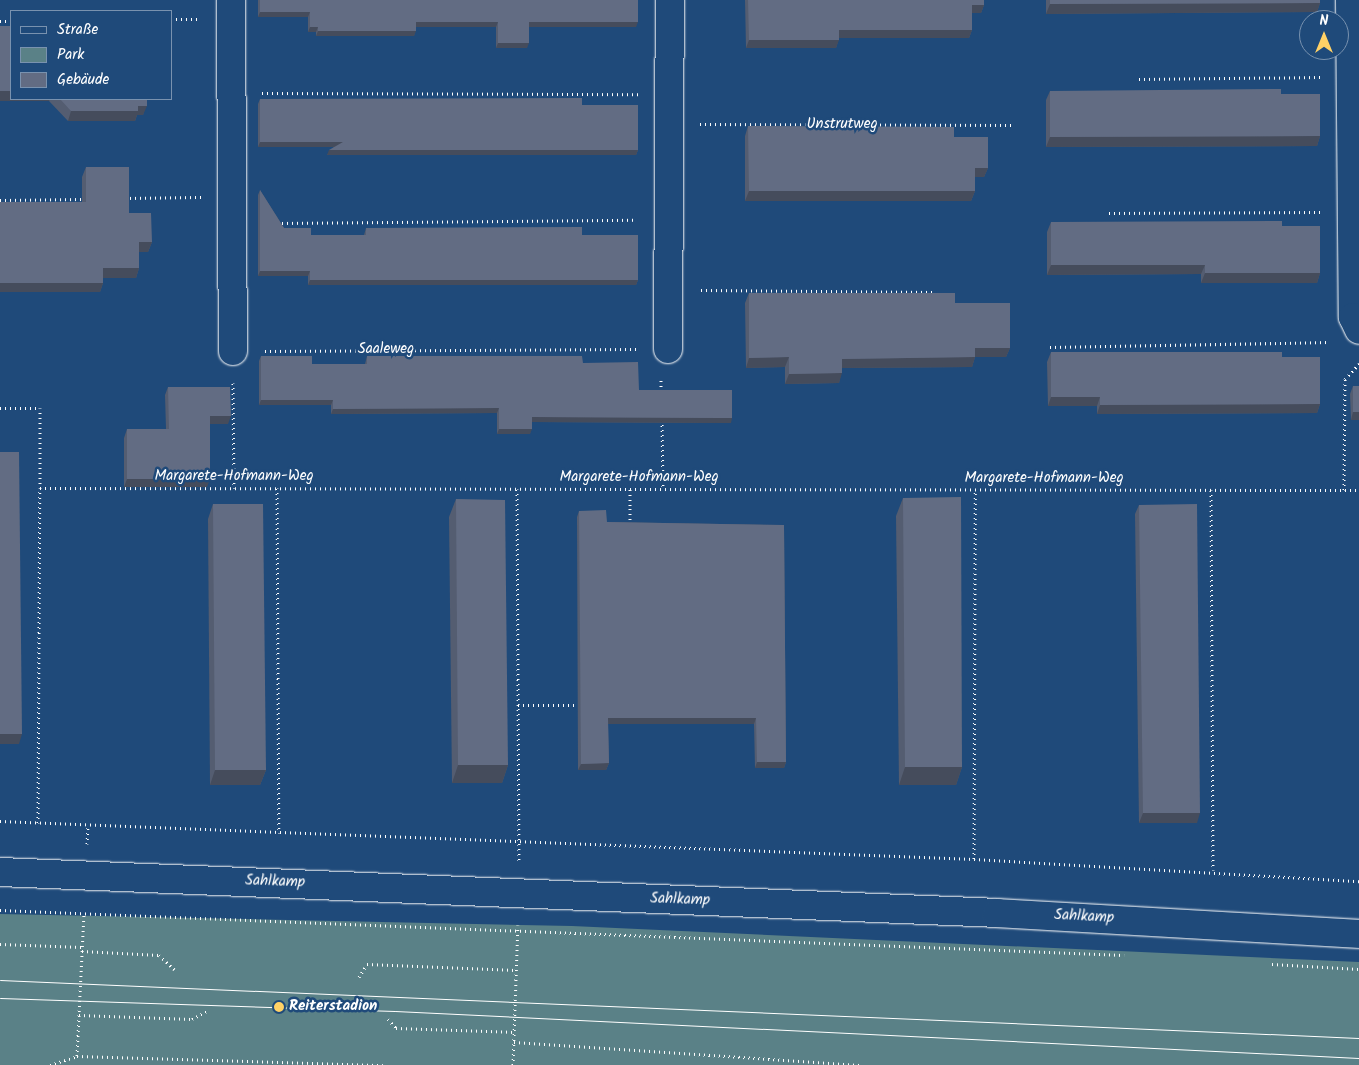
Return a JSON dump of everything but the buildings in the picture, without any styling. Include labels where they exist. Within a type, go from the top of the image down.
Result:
[{"type":"street","points":[[231,0],[233,351]]},
{"type":"street","points":[[668,348],[670,0]]},
{"type":"street","points":[[1349,336],[1353,317],[1350,0]]},
{"type":"street","name":"Sahlkamp","points":[[0,872],[86,874],[1238,924],[1359,934]]},
{"type":"path","points":[[1139,79],[1351,77]]},
{"type":"path","points":[[231,93],[670,94]]},
{"type":"path","name":"Unstrutweg","points":[[670,124],[1014,125]]},
{"type":"path","points":[[116,198],[232,210],[669,220]]},
{"type":"path","points":[[0,200],[97,199]]},
{"type":"path","points":[[1109,213],[1352,212]]},
{"type":"path","points":[[669,290],[935,292]]},
{"type":"path","points":[[1050,347],[1349,336]]},
{"type":"path","points":[[662,395],[661,376],[668,348]]},
{"type":"path","name":"Saaleweg","points":[[233,351],[668,348]]},
{"type":"path","points":[[233,351],[234,488]]},
{"type":"path","points":[[1344,490],[1345,379],[1359,364]]},
{"type":"path","points":[[0,408],[40,408],[38,823]]},
{"type":"path","points":[[662,414],[663,489]]},
{"type":"path","name":"Margarete-Hofmann-Weg","points":[[40,488],[1359,490]]},
{"type":"path","points":[[278,488],[279,833]]},
{"type":"path","points":[[513,1065],[519,893],[517,489]]},
{"type":"path","points":[[630,489],[630,525]]},
{"type":"path","points":[[974,859],[975,490]]},
{"type":"path","points":[[1211,490],[1213,870]]},
{"type":"path","points":[[518,705],[584,705]]},
{"type":"path","points":[[0,821],[974,859],[1213,870],[1359,881]]},
{"type":"path","points":[[77,1056],[88,824]]},
{"type":"path","points":[[0,910],[1133,955]]},
{"type":"path","points":[[0,944],[159,955],[174,969]]},
{"type":"path","points":[[1271,963],[1359,969]]},
{"type":"path","points":[[359,977],[367,964],[516,970]]},
{"type":"path","points":[[79,1015],[192,1019],[207,1011]]},
{"type":"path","points":[[388,1019],[396,1028],[514,1032]]},
{"type":"path","points":[[514,1042],[859,1065]]},
{"type":"path","points":[[50,1065],[77,1056],[384,1065]]},
{"type":"green space","points":[[0,914],[572,926],[1359,962],[1359,1065],[0,1065]]},
{"type":"tram line","points":[[0,980],[1359,1038]]},
{"type":"tram line","points":[[0,998],[395,1011],[1359,1058]]},
{"type":"place","name":"Reiterstadion","points":[[279,1007]]}]
